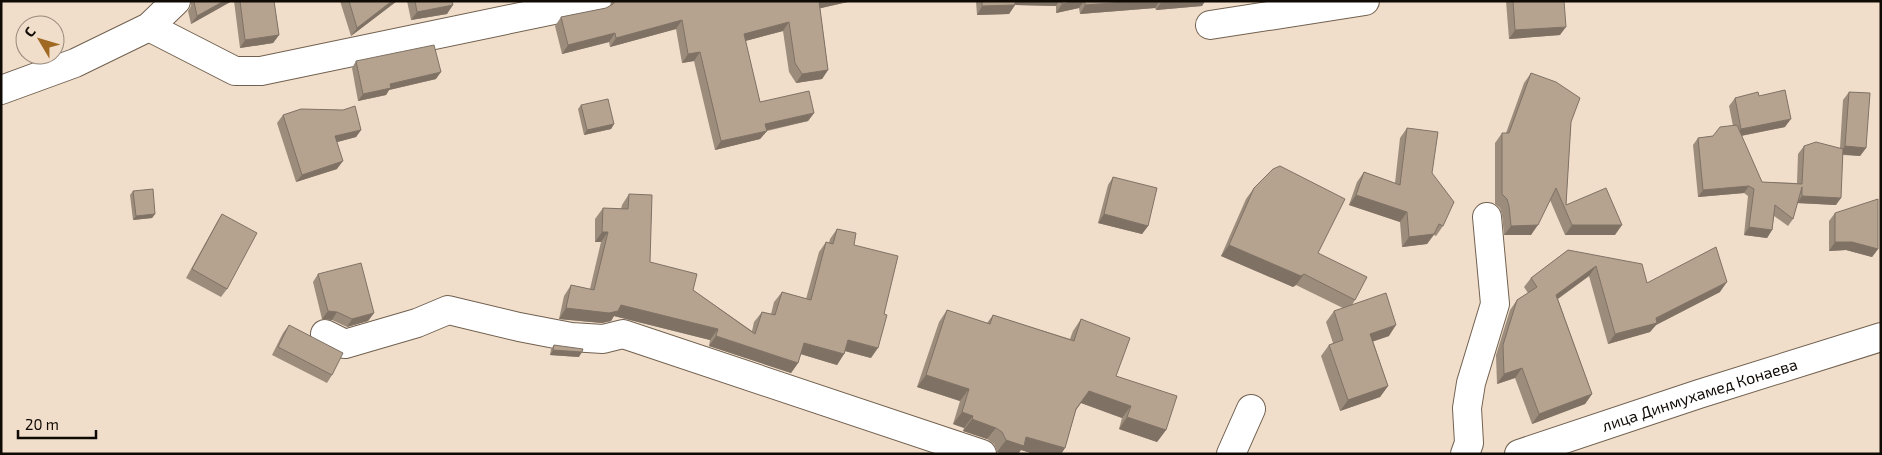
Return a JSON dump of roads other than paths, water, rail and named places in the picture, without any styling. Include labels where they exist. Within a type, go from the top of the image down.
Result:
[{"type":"street","points":[[1,90],[75,63],[149,27],[176,1]]},
{"type":"street","points":[[149,27],[235,71],[261,71],[598,1]]},
{"type":"street","points":[[1210,25],[1365,1]]},
{"type":"street","points":[[1465,454],[1470,443],[1467,408],[1471,383],[1495,304],[1487,217]]},
{"type":"street","points":[[325,334],[345,344],[417,323],[448,310],[571,337],[603,339],[623,334],[982,454]]},
{"type":"street","name":"лица Динмухамед Конаева","points":[[1519,454],[1699,394],[1881,337]]},
{"type":"street","points":[[1231,454],[1251,409]]}]
